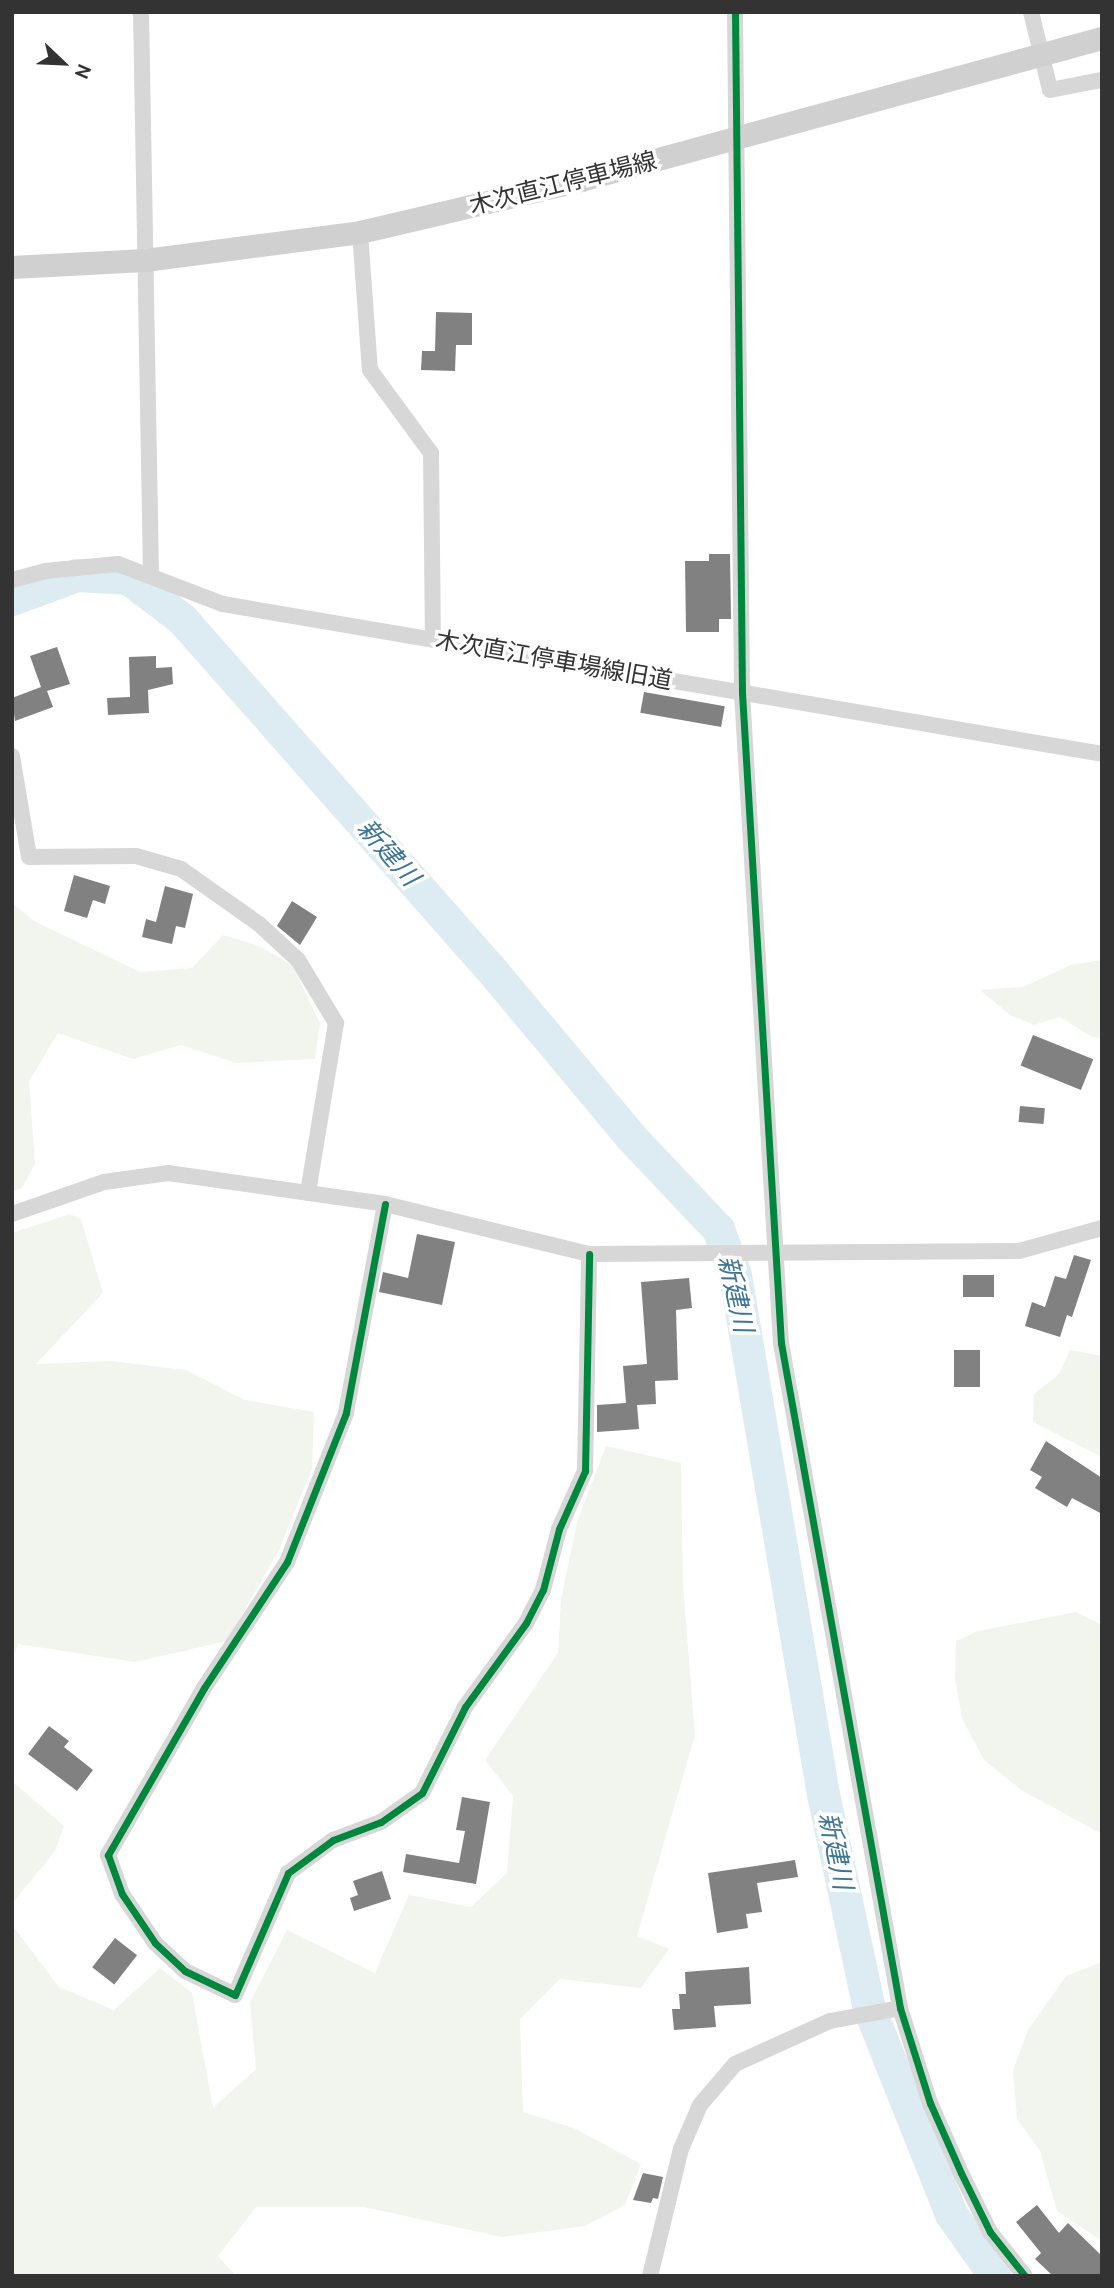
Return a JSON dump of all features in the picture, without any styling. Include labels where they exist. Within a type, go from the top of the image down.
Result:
[{"type":"main road","name":"木次直江停車場線","points":[[12,267],[145,260],[360,232],[581,180],[1102,38]]},
{"type":"street","points":[[141,12],[151,576]]},
{"type":"street","points":[[735,12],[742,693],[781,1343],[894,2008],[930,2103],[961,2173],[990,2232],[1025,2276]]},
{"type":"street","points":[[1031,12],[1044,53],[1050,90],[1102,79]]},
{"type":"street","points":[[360,232],[370,370],[431,453],[433,639]]},
{"type":"street","name":"木次直江停車場線旧道","points":[[12,580],[88,564],[118,564],[223,604],[1102,754]]},
{"type":"street","points":[[12,756],[29,857],[136,856],[181,869],[259,924],[298,960],[336,1023],[308,1193]]},
{"type":"street","points":[[12,1214],[104,1182],[149,1174],[385,1204],[589,1254],[758,1255],[776,1252],[1019,1251],[1102,1228]]},
{"type":"street","points":[[385,1204],[346,1413],[287,1562],[204,1688],[108,1855],[122,1894],[155,1943],[185,1971],[235,1995],[288,1873],[333,1840],[381,1822],[422,1793],[465,1707],[526,1623],[543,1590],[559,1529],[585,1471],[589,1254]]},
{"type":"street","points":[[650,2276],[681,2149],[700,2105],[735,2064],[830,2021],[894,2008]]},
{"type":"shaded area","points":[[12,903],[34,921],[140,972],[192,968],[223,935],[259,946],[292,965],[320,1023],[315,1059],[236,1063],[181,1045],[133,1059],[58,1033],[29,1081],[35,1164],[22,1188],[12,1192]]},
{"type":"shaded area","points":[[1102,960],[1102,1038],[1092,1037],[1060,1017],[1034,1025],[1010,1015],[980,990],[1023,987],[1071,965]]},
{"type":"shaded area","points":[[70,1214],[81,1219],[103,1293],[36,1364],[111,1361],[186,1370],[245,1400],[314,1412],[312,1469],[279,1550],[227,1641],[135,1662],[18,1644],[12,1660],[12,1233]]},
{"type":"shaded area","points":[[1070,1350],[1102,1356],[1102,1457],[1033,1422],[1034,1394],[1059,1374]]},
{"type":"shaded area","points":[[606,1446],[681,1463],[683,1585],[695,1735],[637,1936],[669,1949],[641,1988],[560,1979],[520,2019],[523,2112],[574,2128],[641,2164],[625,2205],[585,2226],[502,2237],[364,2207],[256,2207],[218,2256],[236,2276],[12,2276],[12,1925],[59,1987],[114,2010],[160,1968],[192,1993],[213,2108],[256,2069],[250,2002],[287,1930],[375,1973],[409,1895],[471,1907],[507,1873],[513,1796],[485,1760],[558,1653],[561,1600],[577,1522]]},
{"type":"shaded area","points":[[1076,1612],[1102,1625],[1102,1834],[1021,1790],[984,1760],[962,1719],[955,1678],[956,1641],[978,1631]]},
{"type":"shaded area","points":[[12,1781],[64,1826],[55,1851],[12,1904]]},
{"type":"shaded area","points":[[1102,1962],[1102,2241],[1057,2211],[1040,2151],[1017,2119],[1013,2070],[1028,2030],[1066,1976]]},
{"type":"building","points":[[436,312],[472,313],[472,345],[456,345],[455,371],[421,370],[422,351],[435,351]]},
{"type":"building","points":[[709,554],[730,554],[731,619],[719,619],[719,632],[686,632],[685,561],[709,561]]},
{"type":"building","points":[[57,647],[70,684],[47,691],[53,707],[15,721],[12,698],[41,687],[30,656]]},
{"type":"building","points":[[156,656],[156,668],[172,667],[173,684],[148,690],[149,713],[108,715],[107,698],[130,697],[129,657]]},
{"type":"building","points":[[644,692],[725,706],[721,727],[640,713]]},
{"type":"building","points":[[74,875],[110,886],[105,904],[93,900],[87,918],[64,911]]},
{"type":"building","points":[[165,886],[193,894],[185,928],[176,926],[172,944],[142,937],[146,919],[156,922]]},
{"type":"building","points":[[292,901],[317,917],[300,945],[277,926]]},
{"type":"building","points":[[1033,1035],[1093,1059],[1081,1090],[1021,1066]]},
{"type":"building","points":[[1020,1106],[1045,1108],[1044,1124],[1019,1122]]},
{"type":"building","points":[[417,1234],[455,1242],[442,1305],[379,1292],[383,1272],[408,1278]]},
{"type":"building","points":[[1074,1255],[1091,1260],[1072,1317],[1067,1315],[1060,1337],[1025,1326],[1032,1302],[1045,1307],[1055,1276],[1066,1279]]},
{"type":"building","points":[[963,1275],[994,1275],[994,1297],[963,1297]]},
{"type":"building","points":[[689,1278],[692,1308],[676,1310],[678,1380],[655,1381],[656,1404],[637,1405],[639,1429],[597,1432],[597,1405],[626,1403],[623,1366],[647,1364],[641,1282]]},
{"type":"building","points":[[954,1350],[980,1350],[980,1387],[954,1387]]},
{"type":"building","points":[[1046,1441],[1102,1478],[1102,1514],[1072,1498],[1067,1507],[1035,1488],[1042,1477],[1030,1470]]},
{"type":"building","points":[[49,1726],[69,1741],[64,1747],[93,1770],[77,1791],[28,1754]]},
{"type":"building","points":[[462,1797],[490,1802],[476,1884],[403,1872],[406,1854],[459,1863],[465,1831],[456,1830]]},
{"type":"building","points":[[795,1860],[798,1877],[757,1883],[762,1912],[746,1914],[748,1928],[717,1933],[708,1873]]},
{"type":"building","points":[[382,1871],[391,1899],[354,1911],[350,1898],[358,1895],[353,1881]]},
{"type":"building","points":[[115,1938],[137,1955],[114,1984],[92,1967]]},
{"type":"building","points":[[749,1967],[751,2004],[714,2006],[716,2027],[674,2030],[672,2009],[680,2009],[679,1994],[686,1994],[685,1972]]},
{"type":"building","points":[[643,2173],[663,2177],[658,2199],[653,2198],[651,2203],[633,2200]]},
{"type":"building","points":[[1037,2205],[1059,2233],[1068,2223],[1102,2256],[1102,2276],[1053,2276],[1035,2259],[1041,2253],[1016,2222]]},
{"type":"waterway","name":"新建川","points":[[12,599],[77,575],[128,578],[182,619],[489,967],[631,1137],[718,1229],[735,1275],[823,1794],[869,2008],[951,2214],[995,2276]]},
{"type":"cycle path","points":[[735,12],[742,693],[781,1343],[900,2008],[930,2103],[961,2173],[990,2232],[1025,2276]]},
{"type":"cycle path","points":[[385,1204],[346,1413],[287,1562],[204,1688],[108,1855],[122,1894],[155,1943],[185,1971],[235,1995],[288,1873],[333,1840],[381,1822],[422,1793],[465,1707],[526,1623],[543,1590],[559,1529],[585,1471],[589,1254]]}]
